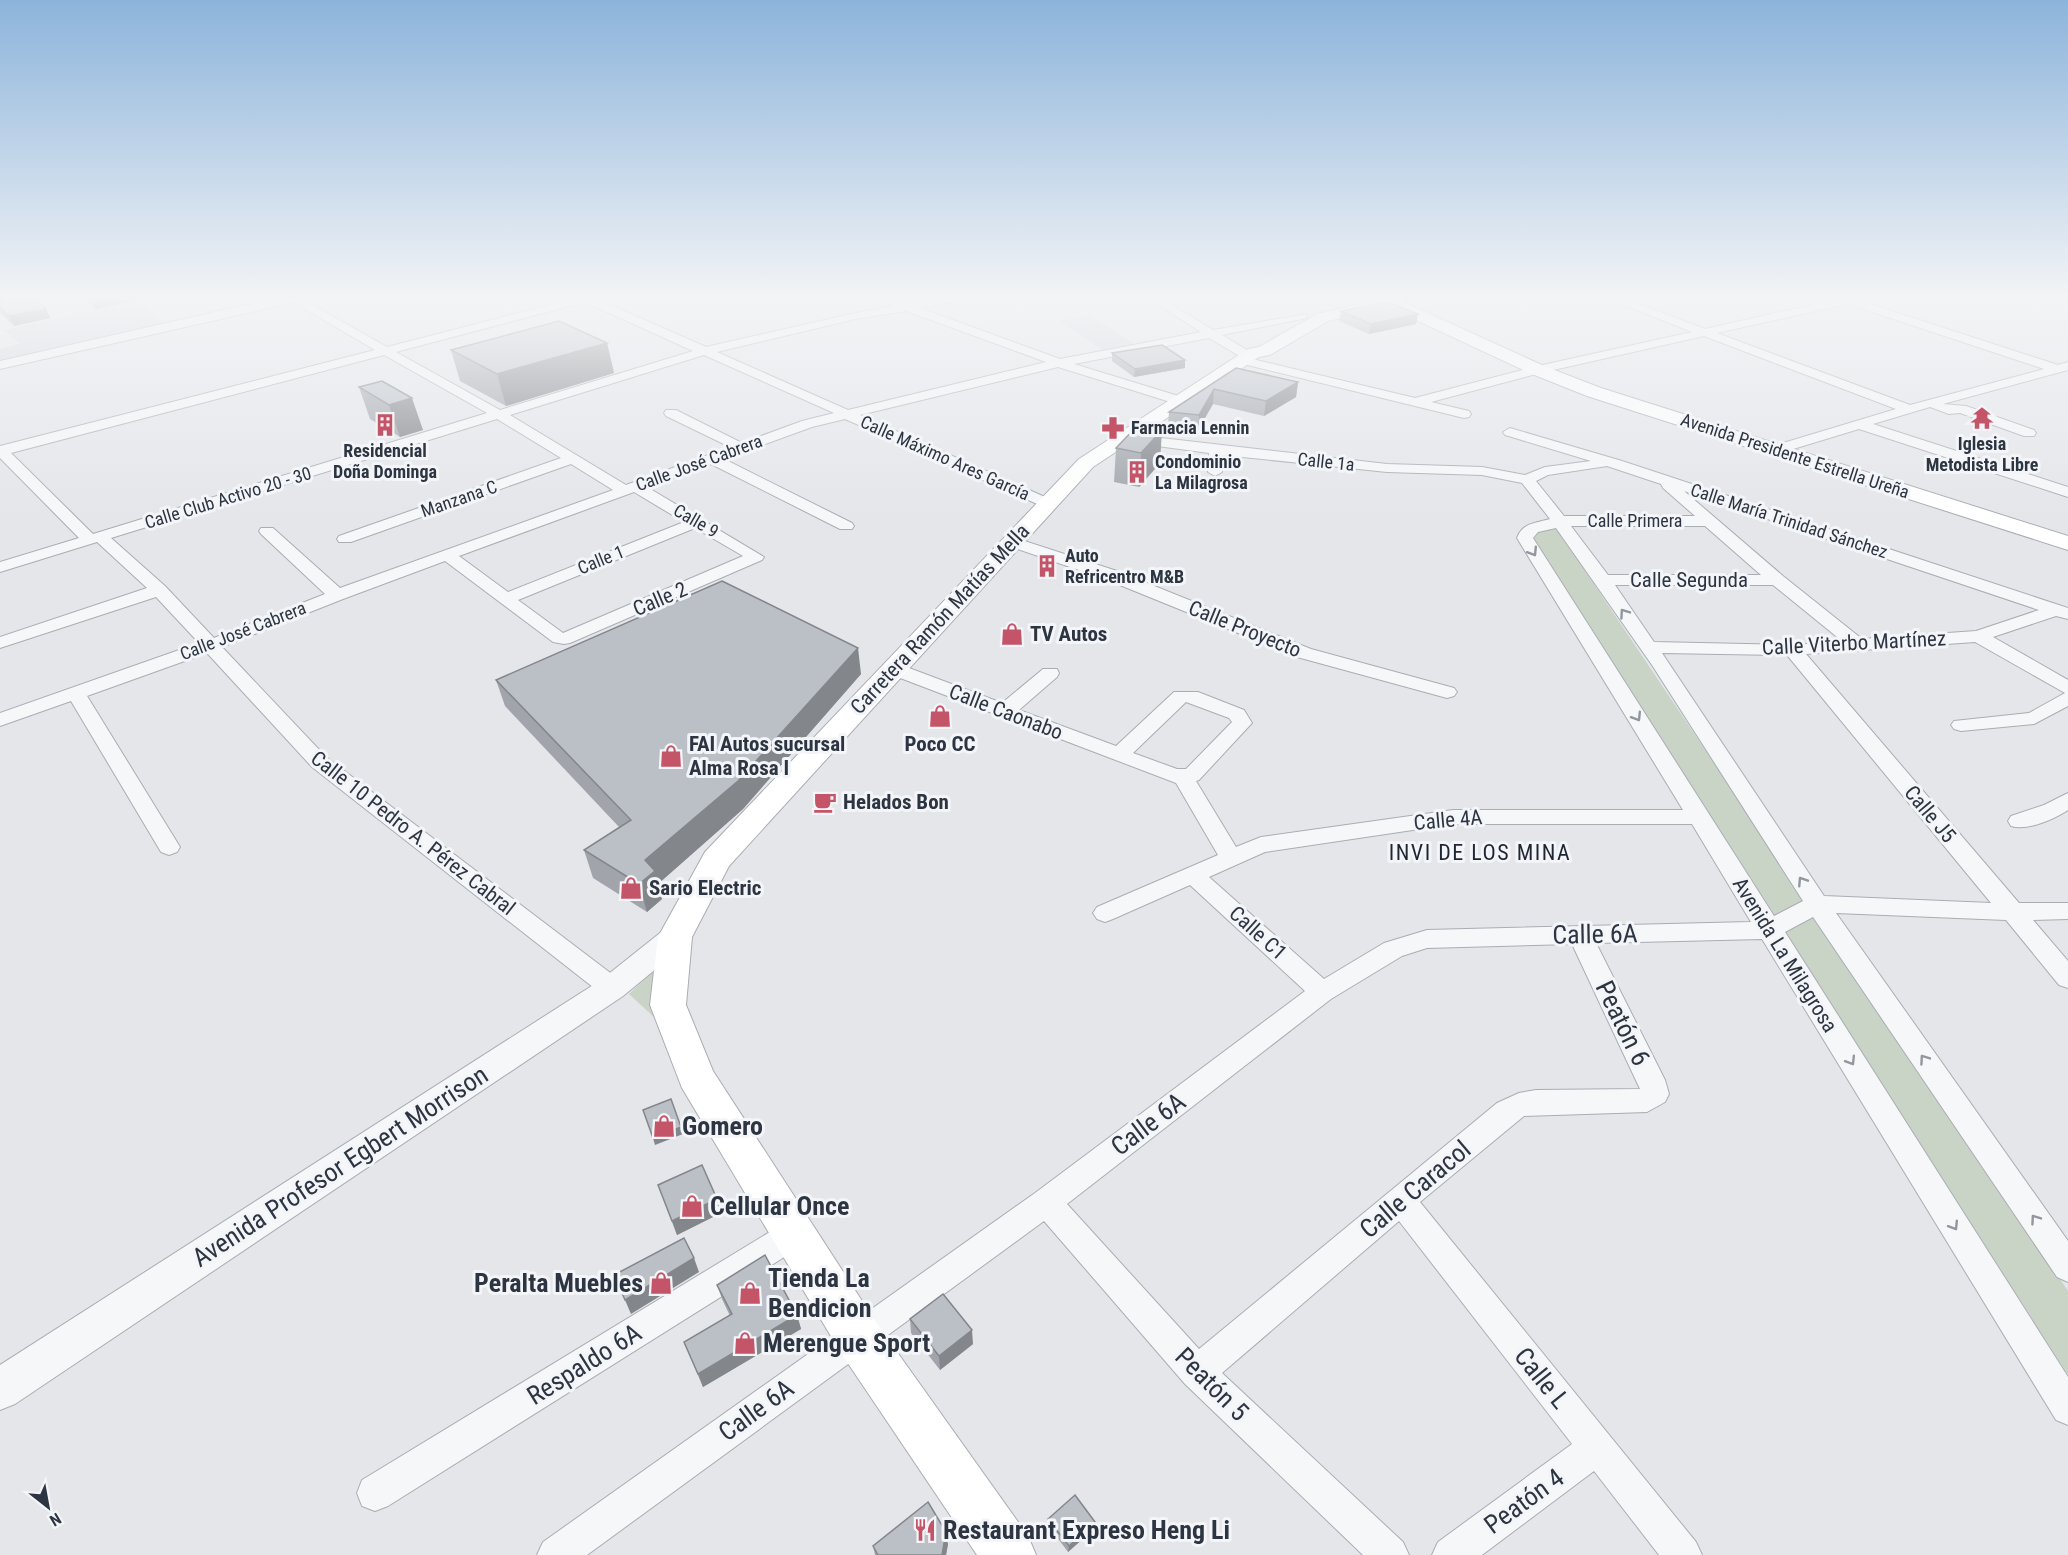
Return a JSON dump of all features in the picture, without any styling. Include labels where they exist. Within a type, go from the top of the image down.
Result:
[{"type":"main road","name":"Carretera Ramón Matías Mella","points":[[1008,1555],[858,1336],[696,1077],[668,1005],[675,937],[716,860],[1086,463],[1232,368]]},
{"type":"main road","name":"Avenida Presidente Estrella Ureña","points":[[1533,368],[1594,392],[2068,543]]},
{"type":"street","points":[[0,450],[323,368]]},
{"type":"street","name":"Calle 9","points":[[413,368],[500,415],[572,459],[697,522],[756,557]]},
{"type":"street","name":"Calle Club Activo 20 - 30","points":[[0,567],[652,368]]},
{"type":"street","name":"Calle Máximo Ares García","points":[[738,368],[1049,504]]},
{"type":"street","name":"Calle José Cabrera","points":[[0,720],[209,646],[337,595],[807,423],[1040,368]]},
{"type":"street","points":[[1074,368],[1180,401]]},
{"type":"street","points":[[1287,368],[1464,414]]},
{"type":"street","points":[[1415,402],[1549,368]]},
{"type":"street","points":[[1797,368],[1909,409]]},
{"type":"street","points":[[1774,450],[1909,409],[2063,368]]},
{"type":"street","points":[[1930,404],[1948,410],[1961,409],[2029,433]]},
{"type":"street","points":[[671,413],[740,447]]},
{"type":"street","points":[[1858,424],[2068,492]]},
{"type":"street","name":"Calle María Trinidad Sánchez","points":[[1510,432],[1617,464],[2063,612]]},
{"type":"street","name":"Calle 1a","points":[[1124,438],[1388,468],[1482,471],[1527,480]]},
{"type":"street","name":"Calle 10 Pedro A. Pérez Cabral","points":[[0,450],[95,538],[159,590],[318,762],[612,988]]},
{"type":"street","points":[[1215,472],[1216,450]]},
{"type":"street","points":[[710,458],[846,526]]},
{"type":"street","name":"Manzana C","points":[[345,539],[572,459]]},
{"type":"street","points":[[1617,464],[1556,468],[1527,480],[1560,521],[1647,646],[1817,904],[2068,1268]]},
{"type":"street","points":[[1660,478],[1777,580],[1858,645]]},
{"type":"street","name":"Calle Primera","points":[[1560,521],[1709,521]]},
{"type":"street","name":"Avenida La Milagrosa","points":[[1560,521],[1532,529],[1527,532],[1525,538],[2068,1408]]},
{"type":"street","name":"Calle 1","points":[[505,599],[697,522]]},
{"type":"street","points":[[267,531],[337,595]]},
{"type":"street","name":"Calle Proyecto","points":[[1012,542],[1102,571],[1304,653],[1447,692]]},
{"type":"street","points":[[447,555],[505,599]]},
{"type":"street","name":"Calle 2","points":[[505,599],[559,638],[564,639],[756,557]]},
{"type":"street","name":"Calle Segunda","points":[[1601,580],[1777,580]]},
{"type":"street","points":[[0,644],[159,590]]},
{"type":"street","name":"Calle Viterbo Martínez","points":[[1647,646],[1792,650],[1978,636],[2063,612]]},
{"type":"street","points":[[1978,636],[2068,688]]},
{"type":"street","name":"Calle J5","points":[[1792,650],[2068,978]]},
{"type":"street","name":"Calle Caonabo","points":[[894,669],[1183,777]]},
{"type":"street","points":[[1005,711],[1050,674]]},
{"type":"street","points":[[76,694],[169,847]]},
{"type":"street","points":[[1119,755],[1181,696],[1191,696],[1237,714],[1242,723],[1192,775],[1183,777],[1231,858]]},
{"type":"street","points":[[1961,725],[2034,718],[2068,698]]},
{"type":"street","points":[[2019,821],[2052,810],[2068,800]]},
{"type":"street","name":"Calle 4A","points":[[1105,913],[1261,845],[1453,817],[1699,817]]},
{"type":"street","name":"Calle C1","points":[[1193,875],[1322,992]]},
{"type":"street","points":[[1817,904],[2012,912],[2068,910]]},
{"type":"street","name":"Calle 6A","points":[[556,1555],[1046,1202],[1322,992],[1393,949],[1426,939],[1769,930],[1817,904]]},
{"type":"street","name":"Peatón 6","points":[[1579,934],[1652,1080]]},
{"type":"street","name":"Avenida Profesor Egbert Morrison","points":[[0,1389],[612,988],[675,937]]},
{"type":"street","name":"Calle Caracol","points":[[1197,1372],[1507,1111],[1519,1105],[1647,1100],[1655,1094],[1652,1080]]},
{"type":"street","name":"Calle L","points":[[1401,1201],[1683,1555]]},
{"type":"street","name":"Peatón 5","points":[[1046,1202],[1197,1372],[1390,1555]]},
{"type":"street","name":"Respaldo 6A","points":[[375,1494],[794,1234]]},
{"type":"street","name":"Peatón 4","points":[[1451,1555],[1597,1447]]},
{"type":"green space","points":[[1557,529],[2068,1291],[2068,1375],[1534,539],[1540,531]]},
{"type":"green space","points":[[663,962],[656,1019],[629,994]]},
{"type":"building","points":[[485,368],[520,368],[497,374]]},
{"type":"building","points":[[1236,368],[1298,382],[1266,401],[1214,389],[1199,415],[1169,412]]},
{"type":"building","points":[[382,381],[412,398],[389,405],[359,387]]},
{"type":"building","points":[[1137,426],[1162,430],[1141,453],[1116,448]]},
{"type":"building","name":"FAI Autos sucursal Alma Rosa I","points":[[722,581],[858,648],[738,781],[645,860],[655,871],[639,884],[584,850],[631,820],[496,680]]},
{"type":"building","name":"Gomero","points":[[671,1099],[681,1127],[653,1138],[643,1110]]},
{"type":"building","points":[[702,1165],[717,1199],[672,1221],[658,1185]]},
{"type":"building","points":[[684,1238],[694,1258],[625,1300],[614,1275]]},
{"type":"building","points":[[765,1255],[797,1315],[698,1374],[684,1342],[732,1314],[717,1285]]},
{"type":"building","points":[[943,1294],[972,1330],[939,1356],[910,1319]]},
{"type":"building","points":[[1075,1495],[1095,1522],[1069,1546],[1048,1519]]},
{"type":"building","name":"Restaurant Expreso Heng Li","points":[[928,1502],[946,1532],[942,1555],[878,1555],[873,1546]]},
{"type":"place","name":"Iglesia Metodista Libre","points":[[1982,418]]},
{"type":"place","name":"Residencial Doña Dominga","points":[[385,425]]},
{"type":"place","name":"Farmacia Lennin","points":[[1113,428]]},
{"type":"place","name":"Condominio La Milagrosa","points":[[1137,472]]},
{"type":"place","name":"Auto Refricentro M&B","points":[[1047,566]]},
{"type":"place","name":"TV Autos","points":[[1012,634]]},
{"type":"place","name":"Poco CC","points":[[940,716]]},
{"type":"place","name":"FAI Autos sucursal Alma Rosa I","points":[[671,756]]},
{"type":"place","name":"Helados Bon","points":[[825,802]]},
{"type":"place","name":"Sario Electric","points":[[631,888]]},
{"type":"place","name":"Gomero","points":[[664,1126]]},
{"type":"place","name":"Cellular Once","points":[[692,1206]]},
{"type":"place","name":"Peralta Muebles","points":[[661,1283]]},
{"type":"place","name":"Tienda La Bendicion","points":[[750,1293]]},
{"type":"place","name":"Merengue Sport","points":[[745,1343]]},
{"type":"place","name":"Restaurant Expreso Heng Li","points":[[925,1530]]},
{"type":"district","name":"INVI DE LOS MINA","points":[[1480,852]]}]
